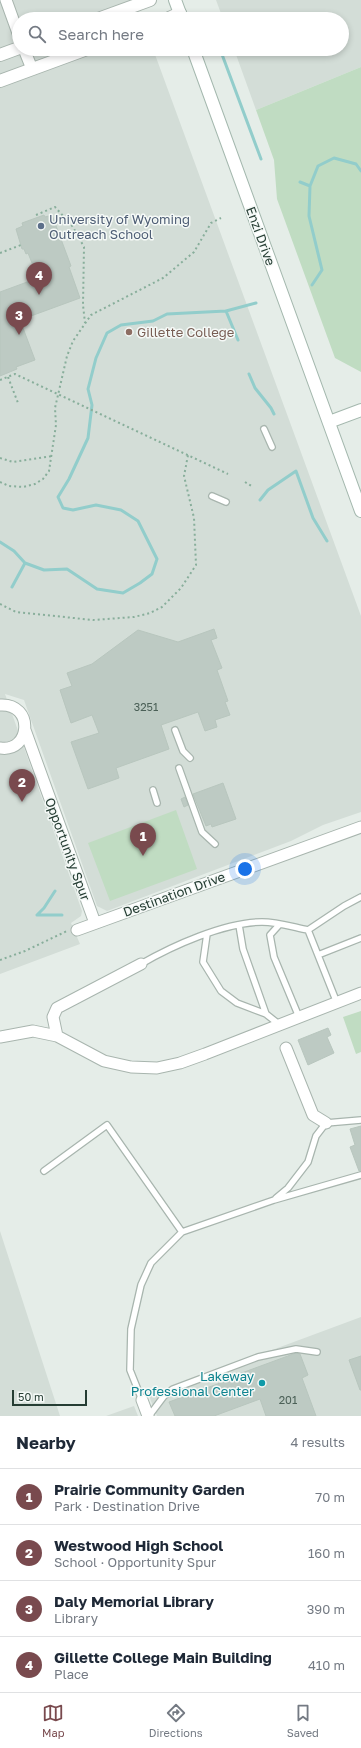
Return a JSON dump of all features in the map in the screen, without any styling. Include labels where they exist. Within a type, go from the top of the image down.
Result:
[{"type":"main road","points":[[117,12],[150,0]]},
{"type":"main road","points":[[175,0],[180,12]]},
{"type":"main road","points":[[0,55],[12,51]]},
{"type":"main road","points":[[0,81],[68,56]]},
{"type":"main road","name":"Enzi Drive","points":[[196,56],[361,511]]},
{"type":"main road","points":[[329,422],[361,410]]},
{"type":"street","points":[[6,0],[12,17]]},
{"type":"street","points":[[27,56],[32,69]]},
{"type":"street","name":"Opportunity Spur","points":[[0,705],[13,707],[23,716],[25,730],[95,923]]},
{"type":"street","points":[[0,748],[11,747],[18,743],[25,730]]},
{"type":"street","name":"Destination Drive","points":[[77,930],[361,827]]},
{"type":"street","points":[[57,1036],[52,1017],[58,1008],[140,964]]},
{"type":"street","points":[[0,1037],[32,1031],[57,1036],[104,1061],[131,1067],[157,1068],[180,1063],[361,993]]},
{"type":"street","points":[[286,1048],[313,1115],[326,1123]]},
{"type":"street","points":[[142,1400],[148,1416]]},
{"type":"lane","points":[[264,429],[272,446]]},
{"type":"lane","points":[[212,496],[226,502]]},
{"type":"lane","points":[[175,730],[183,751],[190,758]]},
{"type":"lane","points":[[179,768],[202,832],[215,844]]},
{"type":"lane","points":[[152,790],[157,803]]},
{"type":"lane","points":[[140,964],[159,954],[207,934],[239,925],[262,922],[308,930],[344,906],[361,897]]},
{"type":"lane","points":[[239,925],[243,949],[266,1014]]},
{"type":"lane","points":[[279,925],[270,935],[274,957],[299,1018]]},
{"type":"lane","points":[[308,930],[337,1003]]},
{"type":"lane","points":[[207,934],[203,962],[221,991],[237,1003],[266,1014],[280,1025]]},
{"type":"lane","points":[[318,955],[361,938]]},
{"type":"lane","points":[[274,1200],[288,1188],[308,1162],[316,1136],[326,1123],[361,1120]]},
{"type":"lane","points":[[44,1171],[107,1125],[182,1232]]},
{"type":"lane","points":[[142,1400],[130,1370],[131,1329],[141,1285],[151,1264],[182,1232],[274,1200],[361,1175]]},
{"type":"lane","points":[[148,1416],[164,1396],[173,1389],[258,1357],[296,1349],[317,1352]]},
{"type":"path","points":[[36,215],[55,207],[73,227],[84,247],[83,305],[85,324]]},
{"type":"path","points":[[0,482],[9,486],[35,484],[44,479],[49,471],[56,425],[55,408],[67,356],[73,341],[91,315],[163,278],[194,252],[211,223],[221,218]]},
{"type":"path","points":[[0,253],[21,245]]},
{"type":"path","points":[[0,380],[15,374],[228,474]]},
{"type":"path","points":[[8,377],[18,403]]},
{"type":"path","points":[[0,604],[16,612],[93,620],[134,617],[150,613],[162,607],[181,588],[196,565],[194,518],[184,476],[188,455]]},
{"type":"path","points":[[0,458],[13,462],[52,456]]},
{"type":"path","points":[[245,482],[253,486]]},
{"type":"path","points":[[0,960],[24,951],[72,929],[77,930]]},
{"type":"shaded area","name":"Gillette College","points":[[0,0],[135,0],[139,12],[12,12],[12,56],[156,56],[361,616],[361,812],[323,825],[291,841],[107,911],[97,906],[24,700],[5,694],[82,911],[81,916],[71,923],[80,944],[0,974]]},
{"type":"shaded area","points":[[216,0],[361,0],[361,67],[256,110],[237,56],[349,56],[349,12],[220,12]]},
{"type":"shaded area","points":[[0,1231],[60,1416],[0,1416]]},
{"type":"shaded area","points":[[361,1317],[361,1416],[157,1416],[149,1396]]},
{"type":"shaded area","points":[[134,1406],[138,1416],[106,1416]]},
{"type":"green space","points":[[361,67],[361,372],[335,358],[277,199],[274,160],[256,110]]},
{"type":"green space","points":[[176,810],[197,869],[110,901],[88,843]]},
{"type":"green space","points":[[361,1011],[361,1052],[356,1054],[343,1017]]},
{"type":"building","points":[[44,215],[45,217],[52,215],[71,266],[69,267],[80,298],[20,320],[35,360],[16,367],[17,369],[0,376],[0,292],[38,278],[28,253],[26,254],[24,249],[22,249],[16,229],[23,226],[22,223]]},
{"type":"building","points":[[214,629],[217,638],[211,640],[222,668],[217,670],[228,701],[225,702],[230,715],[215,720],[217,727],[205,731],[198,712],[161,725],[169,749],[116,768],[119,778],[88,789],[71,742],[99,733],[92,715],[71,723],[60,690],[72,686],[67,673],[92,664],[138,630],[178,642]]},
{"type":"building","points":[[223,783],[236,819],[212,827],[211,824],[206,826],[193,794]]},
{"type":"building","points":[[185,797],[188,805],[184,807],[181,799]]},
{"type":"building","points":[[328,1028],[331,1035],[327,1037],[334,1053],[308,1065],[298,1040]]},
{"type":"building","points":[[361,1126],[361,1171],[359,1171],[350,1147],[355,1145],[350,1129]]},
{"type":"building","name":"Lakeway Professional Center","points":[[296,1353],[300,1354],[308,1375],[302,1378],[316,1416],[266,1416],[260,1399],[214,1416],[175,1416],[169,1402]]},
{"type":"building","points":[[361,1356],[361,1390],[360,1390],[349,1360]]},
{"type":"waterway","points":[[223,56],[261,159]]},
{"type":"waterway","points":[[312,285],[322,270],[309,216],[310,186],[318,166],[334,158],[356,164],[361,171]]},
{"type":"waterway","points":[[300,182],[310,186]]},
{"type":"waterway","points":[[0,542],[14,551],[25,563],[44,570],[67,569],[97,589],[123,593],[152,574],[157,559],[138,521],[121,510],[96,505],[73,510],[63,508],[58,497],[69,479],[88,438],[92,405],[88,389],[96,358],[107,333],[121,325],[153,321],[167,314],[226,311],[256,303]]},
{"type":"waterway","points":[[226,311],[238,340]]},
{"type":"waterway","points":[[249,374],[255,388],[274,414]]},
{"type":"waterway","points":[[260,500],[268,490],[296,471],[313,518],[327,541]]},
{"type":"waterway","points":[[12,587],[25,563]]},
{"type":"waterway","points":[[37,915],[44,908],[55,891]]},
{"type":"waterway","points":[[37,915],[62,915]]},
{"type":"place","name":"University of Wyoming Outreach School","points":[[41,226]]},
{"type":"place","name":"Gillette College Main Building","points":[[39,295]]},
{"type":"place","name":"Gillette College","points":[[129,332]]},
{"type":"place","name":"Daly Memorial Library","points":[[19,335]]},
{"type":"place","name":"Westwood High School","points":[[22,802]]},
{"type":"place","name":"Prairie Community Garden","points":[[143,856]]},
{"type":"place","name":"Lakeway Professional Center","points":[[262,1383]]}]
